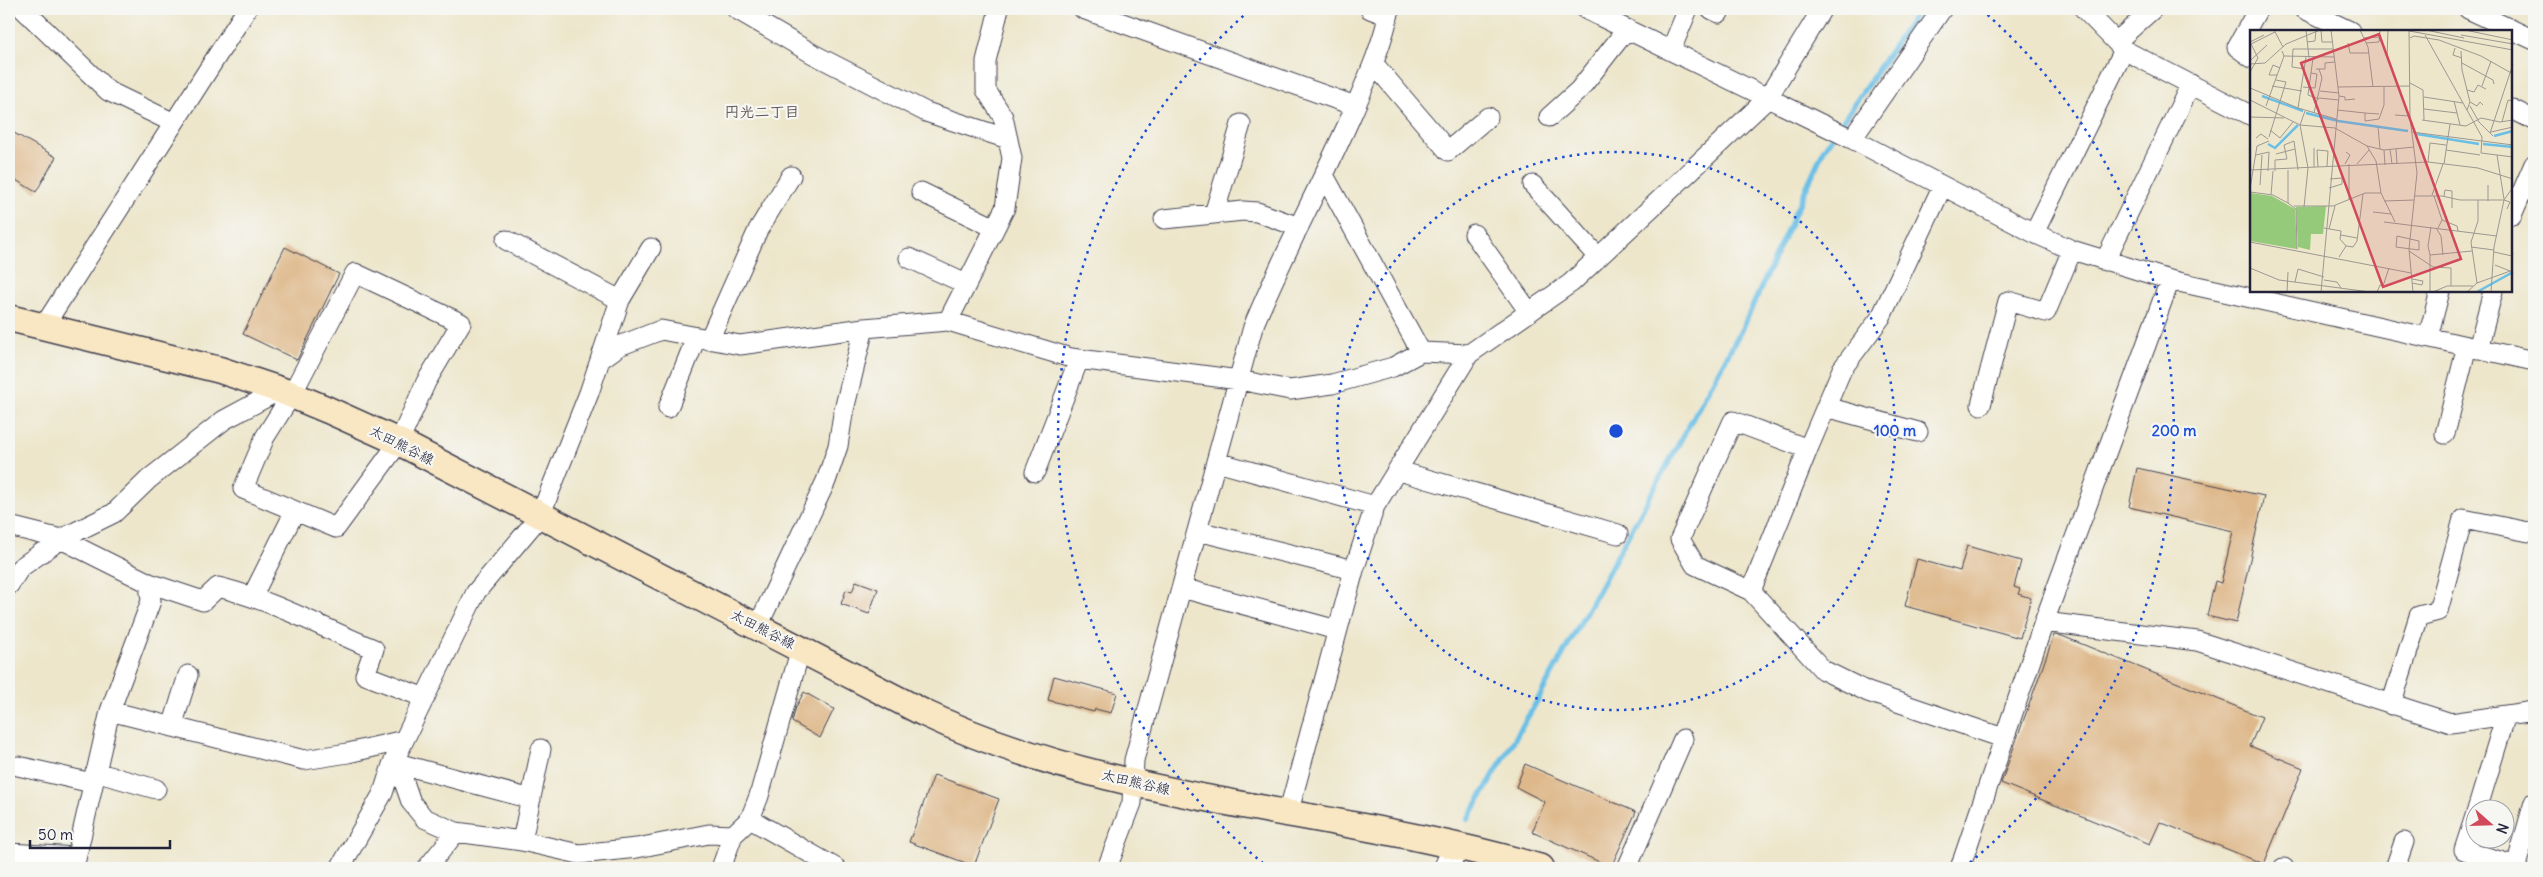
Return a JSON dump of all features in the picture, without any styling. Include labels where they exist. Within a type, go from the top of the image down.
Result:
[{"type":"main road","name":"太田熊谷線","points":[[9,318],[220,370],[286,392],[399,442],[966,733],[1022,754],[1133,782],[1288,814],[1451,857],[1541,868]]},
{"type":"street","points":[[23,9],[108,91],[174,123]]},
{"type":"street","points":[[44,326],[247,9]]},
{"type":"street","points":[[736,9],[813,54],[926,112],[1008,139]]},
{"type":"street","points":[[948,321],[1004,208],[1012,158],[1003,117],[986,90],[986,61],[999,9]]},
{"type":"street","points":[[1083,9],[1103,12],[1355,106]]},
{"type":"street","points":[[1107,868],[1132,803],[1134,760],[1253,327],[1272,280],[1325,177],[1382,45],[1389,12],[1370,9]]},
{"type":"street","points":[[1585,9],[1850,138],[1942,187],[2072,250],[2170,280],[2534,361]]},
{"type":"street","points":[[1671,50],[1688,9]]},
{"type":"street","points":[[1288,814],[1337,630],[1375,506],[1399,471],[1469,354],[1571,283],[1767,99],[1822,9]]},
{"type":"street","points":[[1850,138],[1942,9]]},
{"type":"street","points":[[2084,9],[2120,46],[2250,115]]},
{"type":"street","points":[[2034,233],[2120,46],[2153,9]]},
{"type":"street","points":[[2250,56],[2237,46],[2258,9]]},
{"type":"street","points":[[2304,9],[2348,30]]},
{"type":"street","points":[[2468,9],[2513,30]]},
{"type":"street","points":[[1549,117],[1579,90],[1627,29]]},
{"type":"street","points":[[2513,30],[2534,40]]},
{"type":"street","points":[[1374,64],[1448,150],[1488,117]]},
{"type":"street","points":[[2105,261],[2191,84]]},
{"type":"street","points":[[2513,110],[2534,120]]},
{"type":"street","points":[[1214,214],[1241,124]]},
{"type":"street","points":[[2513,213],[2534,164]]},
{"type":"street","points":[[668,408],[758,230],[791,176]]},
{"type":"street","points":[[1325,177],[1421,352]]},
{"type":"street","points":[[1533,185],[1598,257]]},
{"type":"street","points":[[1751,590],[1842,369],[1881,317],[1942,187]]},
{"type":"street","points":[[921,192],[994,228]]},
{"type":"street","points":[[1164,219],[1257,212],[1300,227]]},
{"type":"street","points":[[1474,234],[1529,312]]},
{"type":"street","points":[[506,240],[620,300]]},
{"type":"street","points":[[340,868],[383,793],[392,765],[476,592],[540,516],[589,393],[620,300],[651,248]]},
{"type":"street","points":[[1981,405],[2008,301],[2046,312],[2072,250]]},
{"type":"street","points":[[909,258],[966,284]]},
{"type":"street","points":[[355,273],[460,323],[426,382],[399,442],[336,528],[243,489],[286,392],[355,273]]},
{"type":"street","points":[[1960,868],[2044,622],[2170,280]]},
{"type":"street","points":[[2428,337],[2440,292]]},
{"type":"street","points":[[2445,434],[2493,292]]},
{"type":"street","points":[[600,359],[619,346],[661,330],[740,346],[864,328],[948,321],[1080,359],[1239,380],[1290,390],[1332,384],[1393,367],[1421,352],[1469,354]]},
{"type":"street","points":[[758,626],[826,481],[838,446],[843,414],[864,328]]},
{"type":"street","points":[[1035,472],[1080,359]]},
{"type":"street","points":[[9,584],[20,568],[61,539],[114,513],[149,479],[224,420],[286,392]]},
{"type":"street","points":[[1826,407],[1918,432]]},
{"type":"street","points":[[1808,449],[1733,421],[1680,539],[1695,564],[1751,590],[1824,670],[1868,692],[2004,738]]},
{"type":"street","points":[[1217,462],[1375,506]]},
{"type":"street","points":[[1399,471],[1618,534]]},
{"type":"street","points":[[253,596],[295,511]]},
{"type":"street","points":[[2391,705],[2419,616],[2438,611],[2464,519],[2534,533]]},
{"type":"street","points":[[9,526],[61,539],[149,583],[203,601],[218,587],[253,596],[306,621],[374,649],[365,675],[425,698]]},
{"type":"street","points":[[1198,531],[1354,570]]},
{"type":"street","points":[[9,853],[77,865],[94,778],[110,711],[151,601],[149,583]]},
{"type":"street","points":[[1182,588],[1337,630]]},
{"type":"street","points":[[2044,622],[2198,642],[2451,723],[2534,711]]},
{"type":"street","points":[[721,868],[733,835],[750,819],[759,796],[800,648]]},
{"type":"street","points":[[172,727],[188,675]]},
{"type":"street","points":[[110,711],[304,760],[404,740]]},
{"type":"street","points":[[2479,800],[2506,716]]},
{"type":"street","points":[[1627,868],[1683,740]]},
{"type":"street","points":[[522,841],[541,749]]},
{"type":"street","points":[[392,765],[402,776],[411,802],[424,818],[456,832],[522,841],[579,854],[637,848],[709,834],[733,835]]},
{"type":"street","points":[[392,765],[404,765],[531,799]]},
{"type":"street","points":[[18,766],[156,789]]},
{"type":"street","points":[[2466,844],[2464,850],[2517,867],[2534,802]]},
{"type":"street","points":[[750,819],[836,868]]},
{"type":"street","points":[[427,868],[456,832]]},
{"type":"street","points":[[2395,868],[2404,842]]},
{"type":"building","points":[[9,130],[56,157],[36,192],[9,176]]},
{"type":"building","points":[[285,247],[339,274],[297,360],[243,334]]},
{"type":"building","points":[[2137,468],[2264,496],[2236,623],[2207,616],[2215,581],[2221,583],[2233,531],[2129,507]]},
{"type":"building","points":[[1967,546],[2021,561],[2014,587],[2020,589],[2018,594],[2031,598],[2020,638],[1905,606],[1917,559],[1960,571]]},
{"type":"building","points":[[856,581],[878,589],[869,614],[841,604],[846,590],[852,592]]},
{"type":"building","points":[[2054,635],[2062,636],[2262,717],[2250,746],[2303,768],[2264,864],[2160,822],[2150,844],[2001,783]]},
{"type":"building","points":[[1054,676],[1117,693],[1111,713],[1095,709],[1094,712],[1048,700]]},
{"type":"building","points":[[804,692],[834,709],[820,738],[792,722],[796,707]]},
{"type":"building","points":[[1525,764],[1636,812],[1611,867],[1532,832],[1545,802],[1516,787]]},
{"type":"building","points":[[934,775],[999,799],[974,866],[909,842]]},
{"type":"waterway","points":[[1468,819],[1540,696],[1744,325],[1824,149],[1919,9]]},
{"type":"district","name":"円光二丁目","points":[[762,111]]}]
